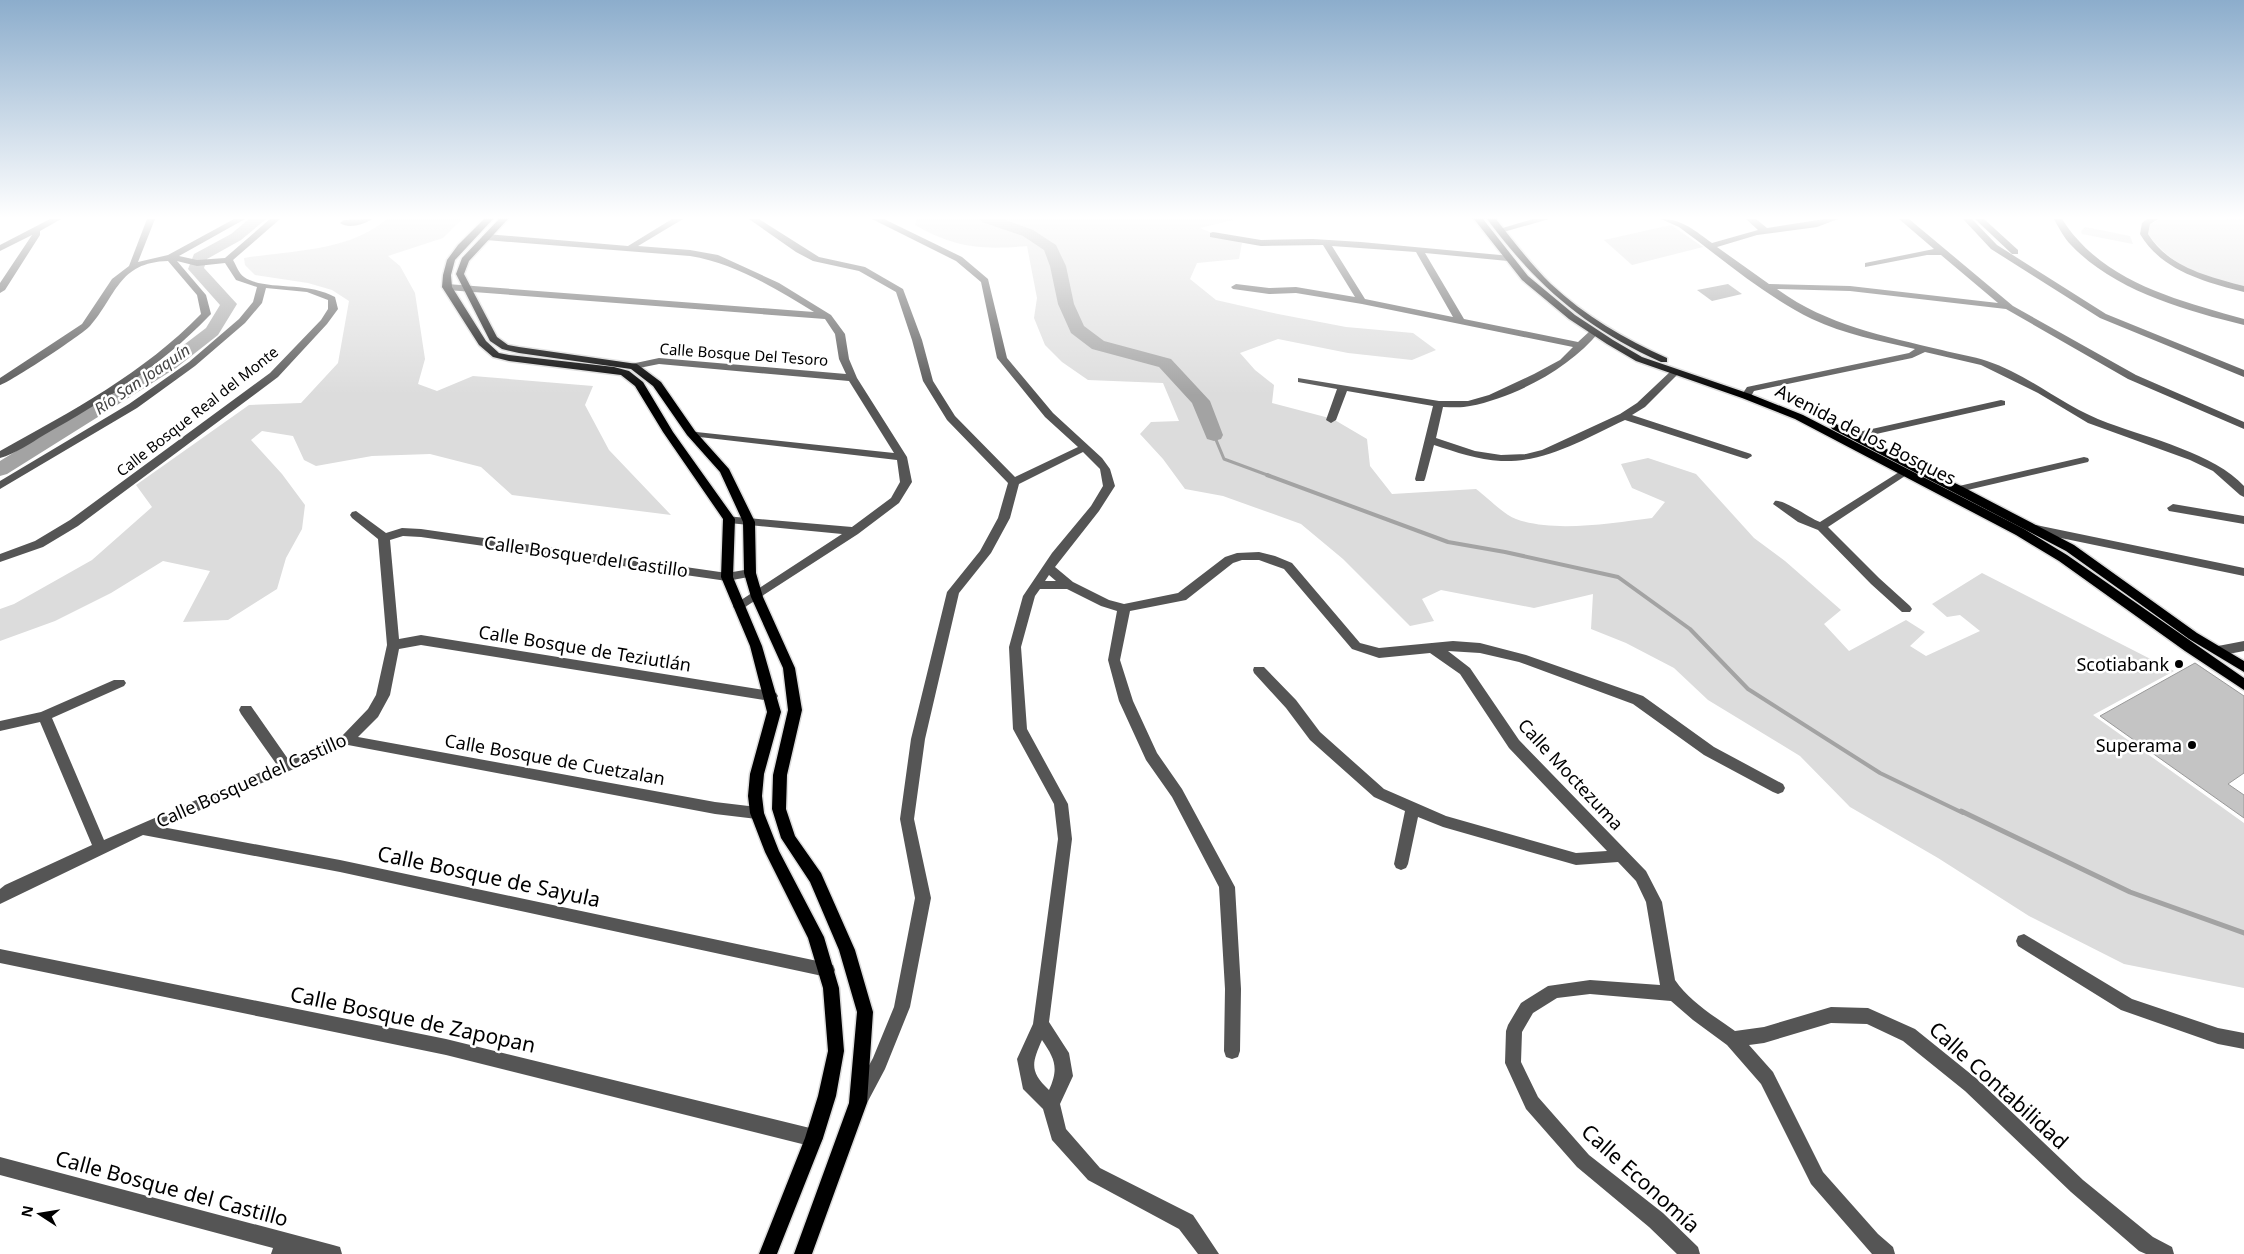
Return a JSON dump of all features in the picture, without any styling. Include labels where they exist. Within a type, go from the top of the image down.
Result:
[{"type":"main road","points":[[447,278],[447,287],[482,343],[496,355],[614,370],[625,373],[639,384],[668,432],[728,519],[727,577],[756,646],[774,712],[767,743],[756,774],[755,796],[757,813],[772,852],[816,937],[827,970],[834,1012],[836,1052],[828,1096],[814,1138],[768,1254]]},
{"type":"main road","points":[[462,278],[493,339],[505,347],[634,366],[657,384],[691,433],[725,471],[748,522],[750,573],[757,597],[789,668],[795,710],[780,774],[779,809],[788,838],[816,878],[844,941],[865,1012],[858,1103],[803,1254]]},
{"type":"main road","name":"Avenida de los Bosques","points":[[1525,278],[1594,332],[1639,359],[1675,372],[1749,392],[2064,558],[2244,685]]},
{"type":"main road","name":"Avenida de los Bosques","points":[[1540,278],[1587,317],[1631,344],[1663,360],[1749,392],[1854,436],[2036,529],[2095,564],[2193,636],[2244,667]]},
{"type":"main road","points":[[2193,636],[2218,660],[2244,676]]},
{"type":"street","points":[[0,290],[8,278]]},
{"type":"street","points":[[0,382],[84,326],[94,316],[115,282],[121,278]]},
{"type":"street","points":[[0,455],[133,377],[190,333],[206,314],[201,295],[186,278]]},
{"type":"street","name":"Calle Bosque Real del Monte","points":[[0,558],[39,544],[74,523],[274,375],[324,322],[333,309],[332,299],[322,292],[262,285],[239,278]]},
{"type":"street","points":[[739,608],[854,531],[895,500],[906,482],[902,458],[852,378],[844,359],[840,334],[828,317],[776,285],[760,278]]},
{"type":"street","points":[[879,278],[900,291],[917,340],[928,381],[951,418],[1014,482]]},
{"type":"street","points":[[980,278],[984,281],[1002,358],[1049,415],[1105,469],[1109,486],[1095,508],[1048,568],[1029,596],[1016,648],[1020,729],[1061,804],[1064,839],[1041,1024],[1025,1059],[1029,1083],[1051,1104],[1058,1134],[1094,1174],[1186,1222],[1210,1254]]},
{"type":"street","points":[[1348,278],[1362,301]]},
{"type":"street","points":[[1435,278],[1460,320]]},
{"type":"street","points":[[1754,278],[1788,302],[1816,317],[1859,333],[1921,350],[1984,363],[2010,374],[2092,421],[2217,469],[2244,493]]},
{"type":"street","points":[[1975,278],[2010,308],[2132,377],[2244,426]]},
{"type":"street","points":[[2042,278],[2103,316],[2244,374]]},
{"type":"street","points":[[2052,278],[2090,302],[2131,322],[2211,352],[2244,367]]},
{"type":"street","points":[[2123,278],[2150,292],[2244,322]]},
{"type":"street","points":[[2204,278],[2244,289]]},
{"type":"street","points":[[0,486],[133,406],[192,364],[242,321],[257,303],[262,285]]},
{"type":"street","points":[[1767,287],[1786,286],[1851,290],[1989,304],[2010,308]]},
{"type":"street","points":[[447,287],[828,317]]},
{"type":"street","points":[[1236,287],[1269,291],[1296,290],[1362,301],[1580,345]]},
{"type":"street","points":[[1302,380],[1439,404],[1468,404],[1493,397],[1563,362],[1594,332]]},
{"type":"street","points":[[1749,392],[1912,355],[1921,350]]},
{"type":"street","name":"Calle Bosque Del Tesoro","points":[[634,366],[659,361],[852,378]]},
{"type":"street","points":[[1430,440],[1474,454],[1500,458],[1526,457],[1546,452],[1624,416],[1641,406],[1675,372]]},
{"type":"street","points":[[1331,420],[1342,387]]},
{"type":"street","points":[[1854,436],[2001,403]]},
{"type":"street","points":[[1420,479],[1439,404]]},
{"type":"street","points":[[1624,416],[1747,456]]},
{"type":"street","points":[[691,433],[902,458]]},
{"type":"street","points":[[858,1103],[879,1063],[902,1007],[923,898],[907,819],[918,739],[953,592],[985,553],[1004,518],[1014,482],[1084,448]]},
{"type":"street","points":[[1959,489],[2084,460]]},
{"type":"street","points":[[1822,527],[1825,523],[1904,472]]},
{"type":"street","points":[[1779,504],[1802,519],[1822,527],[1875,581],[1906,609]]},
{"type":"street","points":[[2173,508],[2244,520]]},
{"type":"street","points":[[356,515],[384,538]]},
{"type":"street","points":[[728,519],[854,531]]},
{"type":"street","points":[[2036,529],[2244,572]]},
{"type":"street","name":"Calle Bosque del Castillo","points":[[0,897],[100,848],[347,740],[373,713],[383,695],[393,644],[384,538],[402,532],[421,532],[727,577],[750,573]]},
{"type":"street","points":[[1048,568],[1069,585],[1105,603],[1124,608],[1182,597],[1229,560],[1242,556],[1259,556],[1271,559],[1288,566],[1356,646],[1379,653],[1453,646],[1480,648],[1521,658],[1638,700],[1709,751],[1778,788]]},
{"type":"street","points":[[1036,585],[1069,585]]},
{"type":"street","points":[[1124,608],[1114,660],[1126,701],[1151,756],[1177,793],[1228,887],[1233,988],[1232,1051]]},
{"type":"street","name":"Calle Bosque de Teziutlán","points":[[393,644],[421,640],[771,696]]},
{"type":"street","points":[[2218,652],[2244,646]]},
{"type":"street","name":"Calle Moctezuma","points":[[1431,648],[1440,652],[1465,671],[1514,744],[1641,876],[1654,902],[1667,983],[1675,994]]},
{"type":"street","points":[[1259,670],[1291,704],[1314,736],[1379,793],[1444,821],[1576,859],[1622,856]]},
{"type":"street","points":[[0,726],[44,716],[119,683]]},
{"type":"street","points":[[246,710],[286,767]]},
{"type":"street","points":[[44,716],[100,848]]},
{"type":"street","name":"Calle Bosque de Cuetzalan","points":[[347,740],[715,808],[757,813]]},
{"type":"street","points":[[1401,864],[1413,808]]},
{"type":"street","name":"Calle Bosque de Sayula","points":[[142,829],[349,868],[827,970]]},
{"type":"street","points":[[2024,941],[2126,1005],[2218,1036],[2244,1041]]},
{"type":"street","name":"Calle Bosque de Zapopan","points":[[0,956],[446,1047],[814,1138]]},
{"type":"street","name":"Calle Economía","points":[[1675,994],[1590,987],[1554,991],[1527,1008],[1514,1031],[1513,1063],[1532,1103],[1584,1161],[1656,1220],[1691,1254]]},
{"type":"street","points":[[1675,994],[1699,1015],[1734,1039],[1767,1078],[1817,1178],[1871,1241],[1886,1254]]},
{"type":"street","name":"Calle Contabilidad","points":[[1734,1039],[1764,1035],[1831,1015],[1868,1016],[1909,1035],[1971,1085],[2077,1186],[2146,1244],[2165,1254]]},
{"type":"street","points":[[1041,1024],[1062,1053],[1064,1076],[1051,1104]]},
{"type":"street","name":"Calle Bosque del Castillo","points":[[0,1166],[284,1248],[333,1254]]},
{"type":"shaded area","points":[[272,278],[406,278],[415,293],[425,359],[418,384],[437,391],[473,376],[593,386],[585,405],[609,450],[671,515],[512,495],[481,467],[430,454],[372,456],[316,466],[304,460],[293,436],[262,431],[251,440],[282,474],[305,505],[302,529],[286,558],[277,589],[228,620],[183,622],[210,571],[163,561],[111,593],[55,621],[0,641],[0,609],[14,604],[92,560],[152,507],[136,485],[249,405],[301,403],[338,363],[349,301],[332,290],[308,283]]},
{"type":"shaded area","points":[[1033,278],[1191,278],[1190,279],[1216,300],[1346,327],[1413,333],[1436,350],[1412,360],[1348,353],[1278,339],[1240,353],[1255,370],[1274,385],[1272,403],[1333,419],[1367,439],[1370,466],[1392,494],[1476,489],[1501,510],[1516,519],[1547,525],[1583,526],[1652,518],[1665,502],[1632,488],[1621,464],[1648,458],[1696,474],[1754,538],[1785,561],[1841,610],[1824,624],[1849,651],[1906,620],[1925,632],[1910,646],[1926,656],[1980,631],[1960,615],[1947,617],[1932,604],[1982,573],[2174,671],[2093,715],[2244,823],[2244,988],[2124,964],[2029,916],[1938,858],[1850,807],[1800,756],[1708,700],[1674,668],[1626,643],[1591,629],[1593,594],[1534,608],[1441,590],[1422,599],[1434,621],[1410,626],[1343,559],[1301,524],[1223,496],[1185,489],[1163,459],[1140,434],[1151,422],[1179,421],[1163,383],[1088,380],[1062,362],[1045,345],[1034,318],[1037,298]]},
{"type":"shaded area","points":[[2210,278],[2244,278],[2244,287]]},
{"type":"shaded area","points":[[1728,284],[1742,294],[1712,301],[1697,290]]},
{"type":"building","name":"Superama","points":[[2195,663],[2244,696],[2244,773],[2228,784],[2244,795],[2244,818],[2100,716]]},
{"type":"waterway","name":"Río San Joaquín","points":[[0,470],[170,364],[212,331],[229,304],[204,278]]},
{"type":"waterway","points":[[1060,278],[1066,304],[1077,329],[1098,345],[1165,363],[1201,401],[1214,435]]},
{"type":"waterway","points":[[1214,435],[1224,459],[1270,476]]},
{"type":"waterway","points":[[1267,475],[1448,542],[1505,552],[1618,577],[1690,629],[1748,689],[1880,773],[1963,813]]},
{"type":"waterway","points":[[1961,811],[2130,892],[2244,933]]},
{"type":"place","name":"Scotiabank","points":[[2179,664]]},
{"type":"place","name":"Superama","points":[[2192,745]]}]
